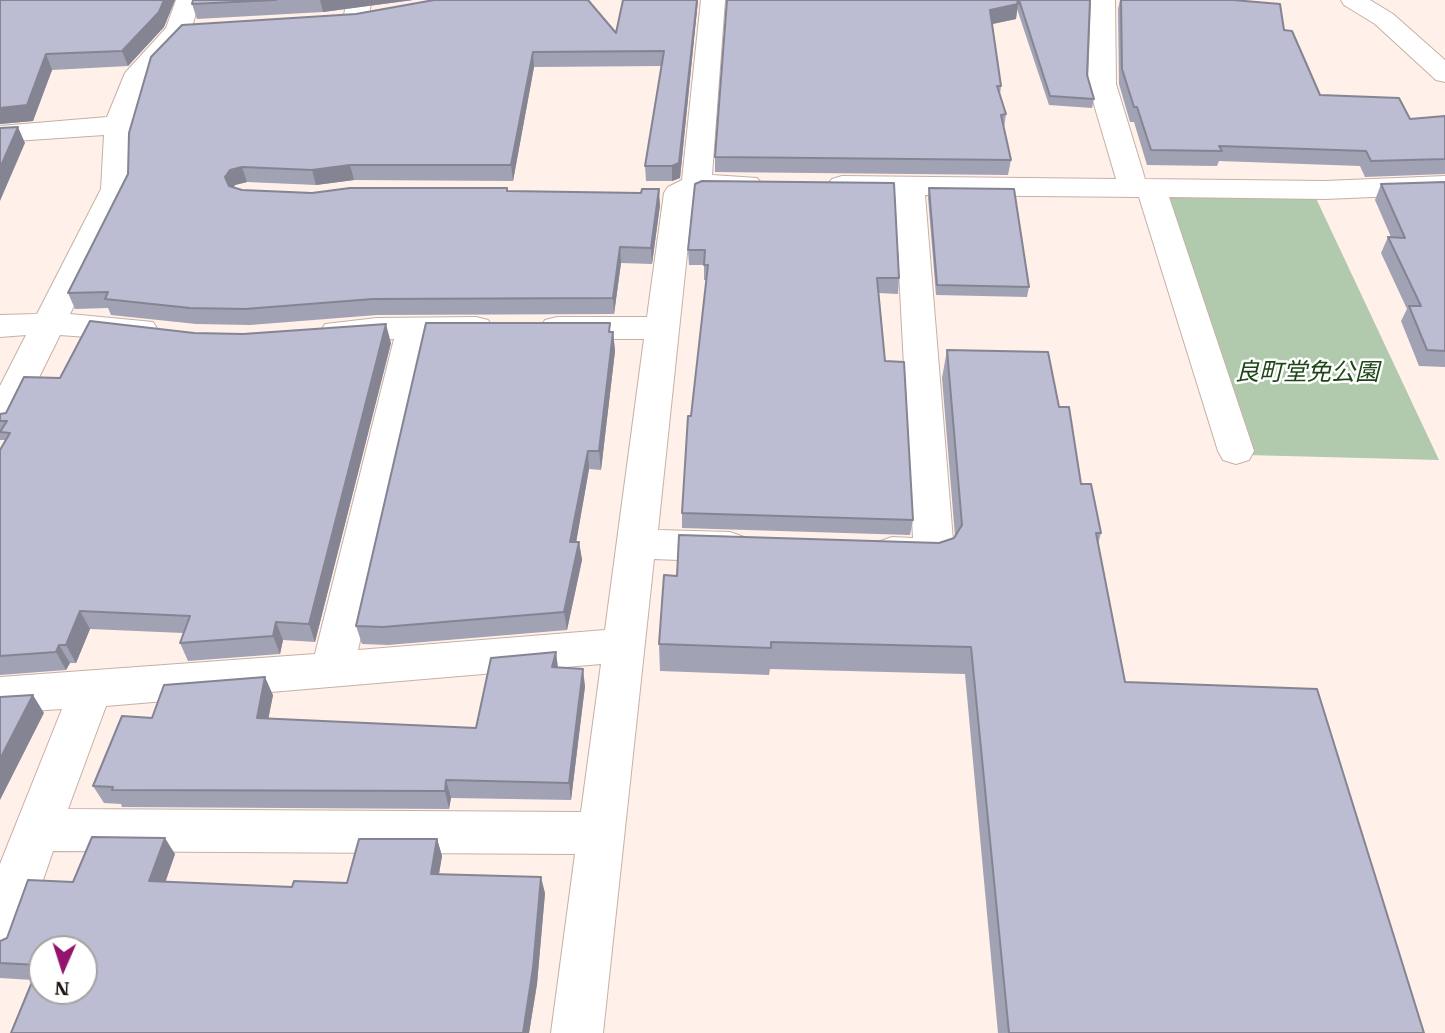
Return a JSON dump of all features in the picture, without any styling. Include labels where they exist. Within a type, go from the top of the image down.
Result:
[{"type":"street","points":[[0,421],[116,189],[118,125],[138,73],[192,30],[188,0]]},
{"type":"street","points":[[578,1033],[663,328],[675,190],[713,0]]},
{"type":"street","points":[[1103,0],[1102,83],[1236,451]]},
{"type":"street","points":[[1353,0],[1384,19],[1445,75]]},
{"type":"street","points":[[1388,0],[1412,43]]},
{"type":"street","points":[[329,23],[364,13]]},
{"type":"street","points":[[0,134],[118,125]]},
{"type":"street","points":[[675,190],[776,185]]},
{"type":"street","points":[[816,185],[1325,190],[1445,185]]},
{"type":"street","points":[[853,551],[934,554],[909,186]]},
{"type":"street","points":[[0,326],[50,323],[98,325],[171,334]]},
{"type":"street","points":[[301,335],[414,328],[663,328]]},
{"type":"street","points":[[332,670],[414,328]]},
{"type":"street","points":[[637,544],[758,548]]},
{"type":"street","points":[[0,695],[91,690],[624,645]]},
{"type":"street","points":[[0,936],[4,916],[91,690]]},
{"type":"street","points":[[37,830],[602,834]]},
{"type":"green space","name":"良町堂免公園","points":[[1160,192],[1314,194],[1439,460],[1247,455]]},
{"type":"building","points":[[0,0],[164,0],[159,12],[122,51],[46,54],[27,105],[0,108]]},
{"type":"building","points":[[193,0],[276,0],[192,4]]},
{"type":"building","points":[[434,0],[588,0],[616,33],[623,0],[697,0],[679,163],[672,166],[645,166],[664,51],[533,52],[511,165],[350,165],[312,170],[242,167],[230,170],[225,177],[229,186],[242,190],[312,193],[350,188],[507,188],[507,191],[641,193],[642,189],[659,189],[651,248],[620,247],[613,298],[373,299],[245,309],[190,308],[105,299],[108,292],[68,293],[128,174],[129,133],[151,57],[182,25],[356,14]]},
{"type":"building","points":[[727,0],[1017,0],[1018,4],[990,10],[1001,86],[997,86],[1006,114],[1001,115],[1011,160],[715,157]]},
{"type":"building","points":[[1019,0],[1090,0],[1087,75],[1094,99],[1050,96]]},
{"type":"building","points":[[1121,0],[1233,0],[1280,4],[1284,30],[1292,31],[1320,95],[1399,98],[1410,119],[1445,116],[1445,159],[1371,161],[1366,151],[1219,146],[1222,151],[1151,150],[1122,69]]},
{"type":"building","points":[[18,127],[0,168],[0,128]]},
{"type":"building","points":[[702,181],[894,183],[899,278],[877,278],[885,361],[904,362],[913,520],[682,513],[688,416],[691,416],[708,265],[704,265],[705,250],[688,250],[695,184]]},
{"type":"building","points":[[1445,182],[1445,351],[1427,350],[1409,306],[1421,306],[1388,237],[1405,238],[1381,184]]},
{"type":"building","points":[[929,188],[1014,189],[1029,287],[937,285]]},
{"type":"building","points":[[90,321],[194,333],[243,334],[386,324],[309,624],[276,622],[273,636],[180,643],[190,616],[80,611],[66,645],[59,645],[56,652],[0,656],[0,450],[10,433],[0,432],[7,421],[0,421],[0,414],[6,413],[24,377],[60,378]]},
{"type":"building","points":[[426,323],[610,323],[609,332],[613,332],[599,451],[588,451],[570,542],[579,542],[564,612],[383,627],[356,626]]},
{"type":"building","points":[[947,350],[1048,352],[1059,407],[1069,407],[1081,484],[1091,484],[1101,533],[1096,533],[1125,682],[1317,689],[1424,1033],[1009,1033],[971,647],[771,642],[771,648],[659,644],[664,575],[677,576],[679,535],[939,543],[954,538],[962,525]]},
{"type":"building","points":[[556,652],[552,667],[583,669],[569,783],[446,780],[445,791],[112,790],[113,787],[93,786],[122,716],[152,718],[164,685],[265,677],[257,718],[476,728],[491,658]]},
{"type":"building","points":[[33,695],[0,759],[0,697]]},
{"type":"building","points":[[92,837],[165,838],[149,881],[292,887],[294,881],[347,883],[359,839],[437,839],[431,874],[541,877],[533,968],[523,1033],[11,1033],[28,992],[28,1005],[98,1005],[98,935],[28,935],[28,964],[0,963],[0,941],[7,938],[28,880],[73,882]]}]
